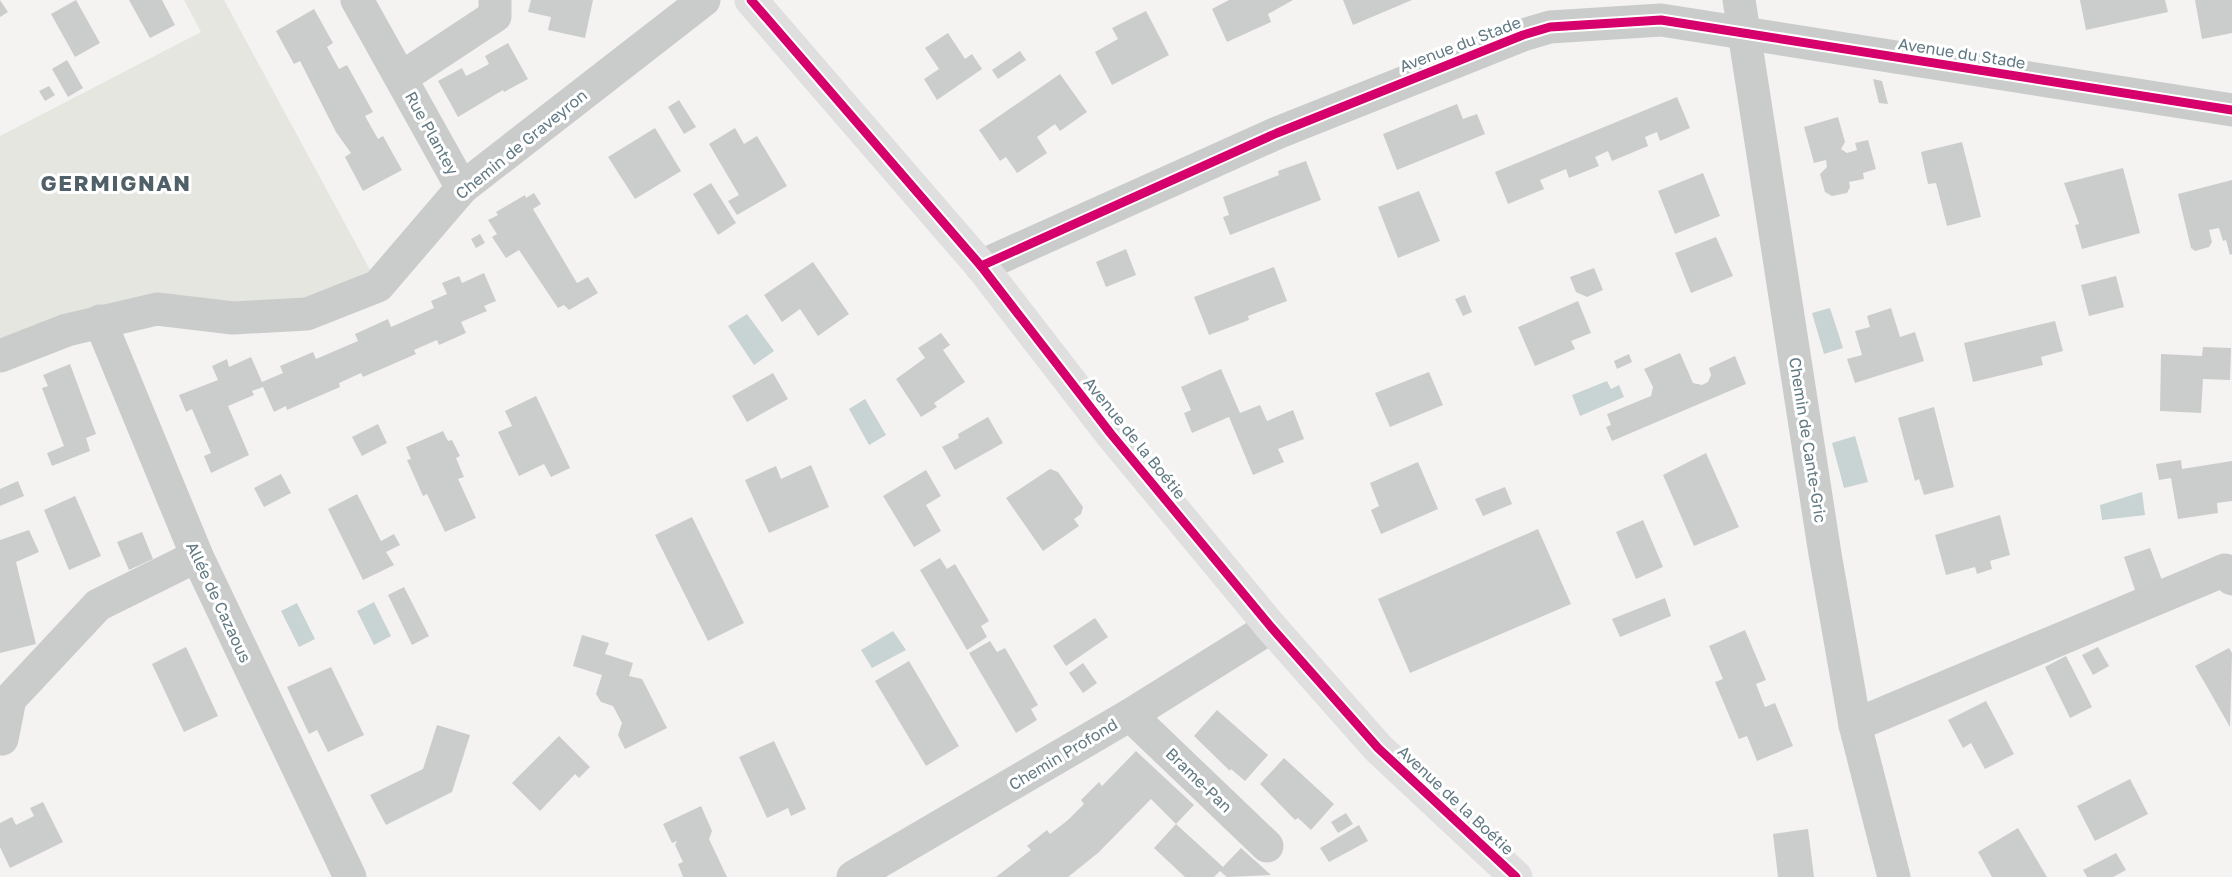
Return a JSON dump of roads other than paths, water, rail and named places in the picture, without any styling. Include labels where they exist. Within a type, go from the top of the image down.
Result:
[{"type":"main road","name":"Avenue de la Boétie","points":[[751,0],[981,266],[1111,434],[1270,627],[1378,748],[1516,877]]},
{"type":"street","name":"Rue Plantey","points":[[357,0],[462,188]]},
{"type":"street","name":"Rue Plantey","points":[[401,78],[495,16],[495,0]]},
{"type":"street","name":"Chemin de Graveyron","points":[[0,356],[67,330],[157,309],[233,318],[307,314],[378,286],[462,188],[704,0]]},
{"type":"street","name":"Chemin de Cante-Gric","points":[[1739,0],[1825,554],[1855,725],[1894,877]]},
{"type":"street","name":"Avenue du Stade","points":[[981,266],[1278,133],[1523,35],[1550,27],[1661,20],[2232,110]]},
{"type":"street","name":"Allée de Cazaous","points":[[100,321],[196,556],[350,877]]},
{"type":"street","points":[[2,739],[10,699],[98,605],[196,556]]},
{"type":"street","points":[[1855,725],[2225,570],[2232,579]]},
{"type":"street","name":"Chemin Profond","points":[[875,872],[1270,627]]},
{"type":"street","name":"Brame-Pan","points":[[1130,715],[1267,846]]},
{"type":"district","name":"GERMIGNAN","points":[[116,183]]}]
